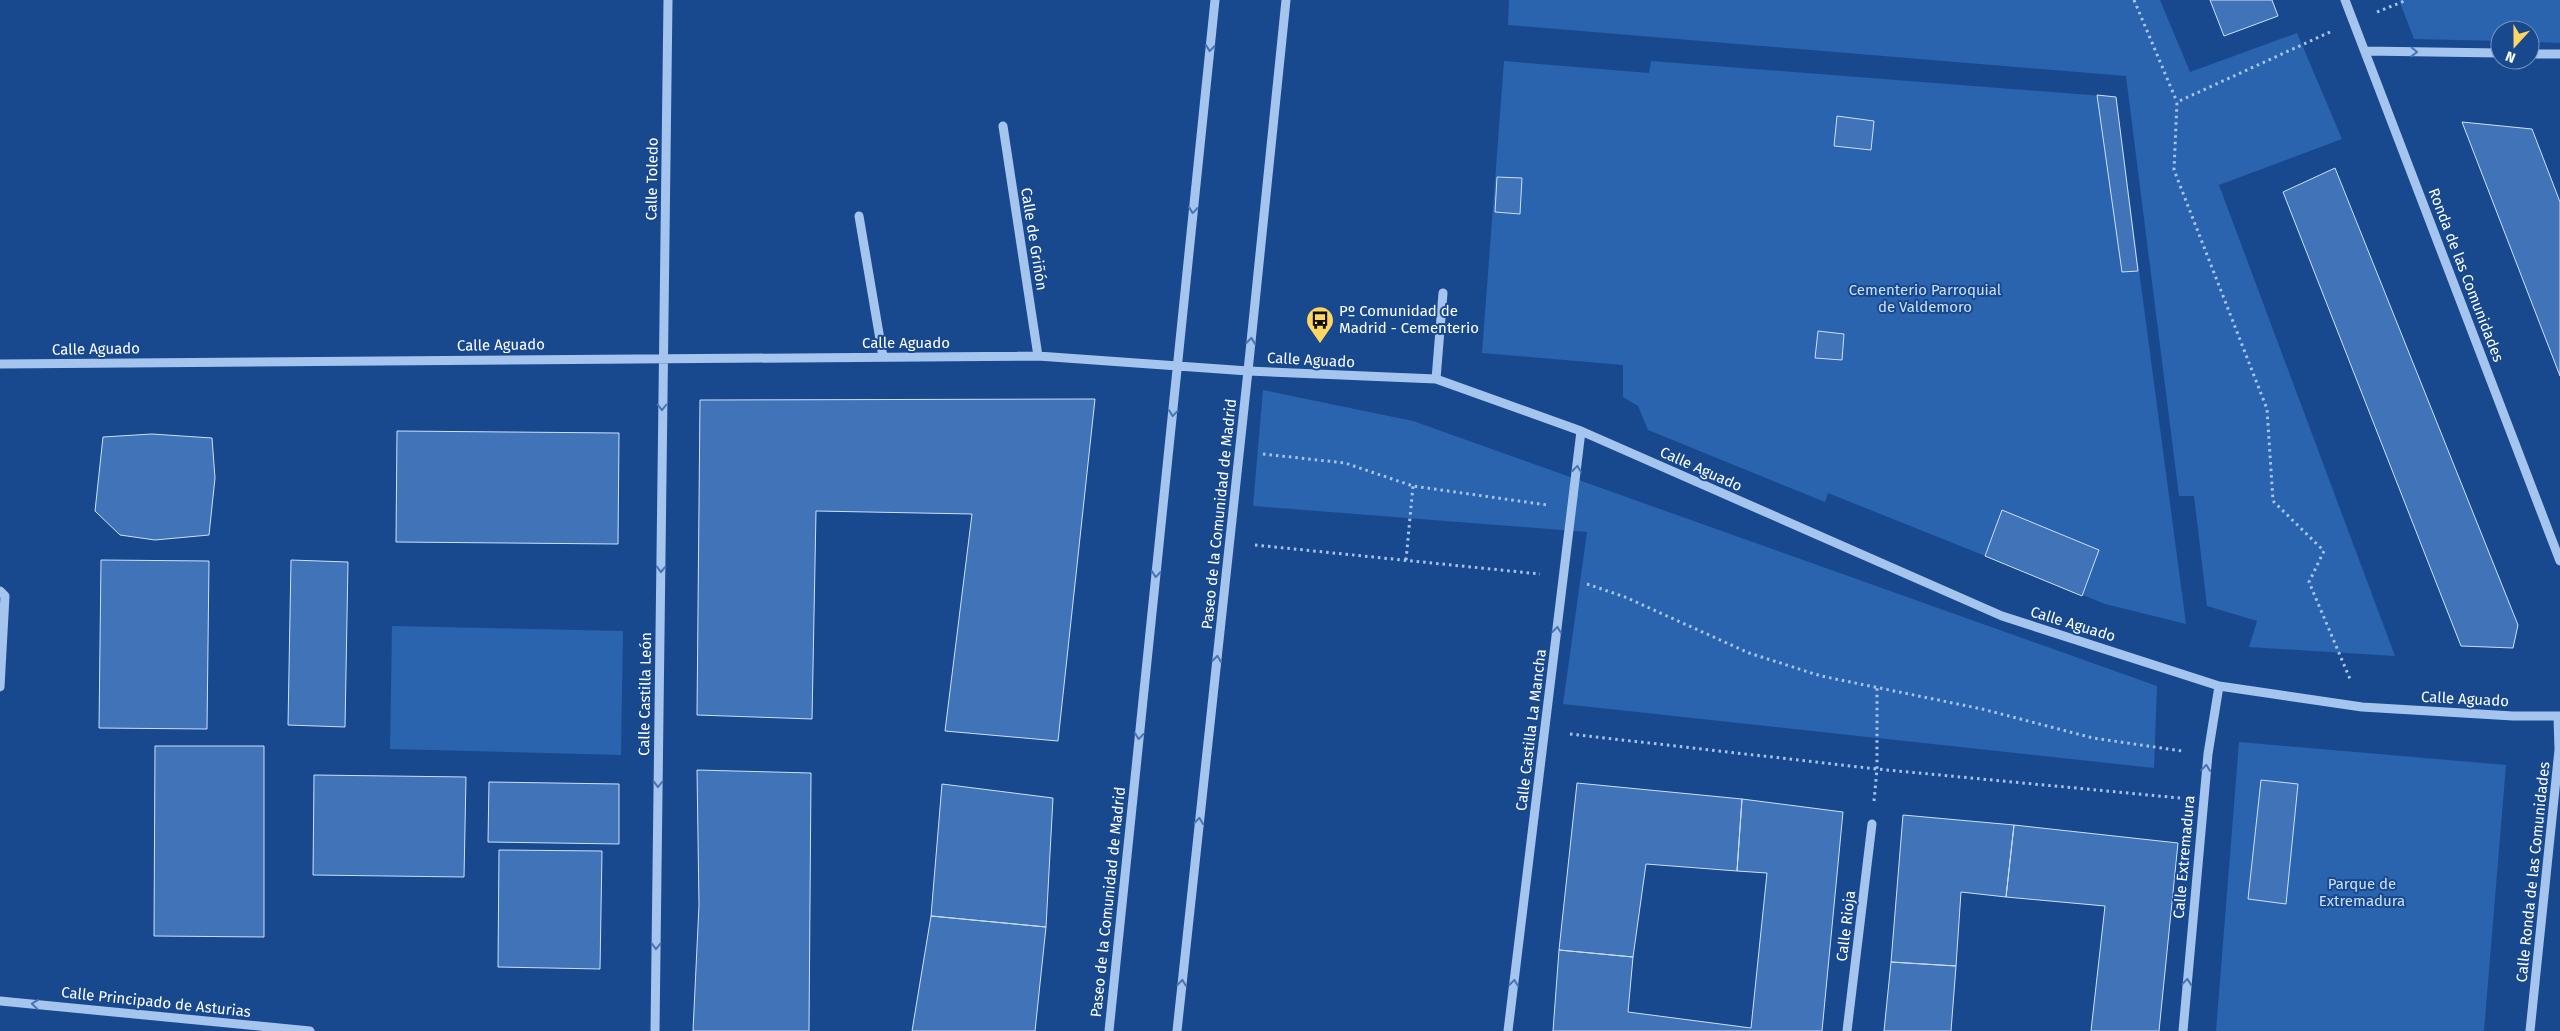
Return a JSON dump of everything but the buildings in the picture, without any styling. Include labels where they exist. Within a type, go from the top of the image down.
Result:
[{"type":"street","name":"Calle Toledo","points":[[663,358],[668,0]]},
{"type":"street","name":"Paseo de la Comunidad de Madrid","points":[[1109,1031],[1215,0]]},
{"type":"street","name":"Paseo de la Comunidad de Madrid","points":[[1176,1031],[1230,543],[1286,0]]},
{"type":"street","name":"Ronda de las Comunidades","points":[[2345,0],[2560,561]]},
{"type":"street","points":[[2365,51],[2490,53]]},
{"type":"street","points":[[2540,54],[2560,54]]},
{"type":"street","name":"Calle de Griñón","points":[[1003,126],[1038,356]]},
{"type":"street","points":[[859,216],[884,357]]},
{"type":"street","points":[[1436,379],[1443,294]]},
{"type":"street","name":"Calle Aguado","points":[[0,364],[1038,356],[1178,364],[1248,371],[1436,379],[1581,432],[2002,616],[2219,686],[2362,707],[2513,716],[2559,716]]},
{"type":"street","name":"Calle Castilla León","points":[[655,1031],[663,358]]},
{"type":"street","name":"Calle Castilla La Mancha","points":[[1508,1031],[1581,432]]},
{"type":"street","points":[[0,591],[5,596],[0,687]]},
{"type":"street","name":"Calle Extremadura","points":[[2183,1031],[2203,800],[2219,686]]},
{"type":"street","name":"Calle Ronda de las Comunidades","points":[[2530,1031],[2559,750],[2559,716]]},
{"type":"street","name":"Calle Rioja","points":[[1847,1031],[1872,824]]},
{"type":"street","name":"Calle Principado de Asturias","points":[[0,1001],[310,1031]]},
{"type":"path","points":[[2134,0],[2177,102],[2174,170],[2267,409],[2273,502],[2324,552],[2309,582],[2362,707]]},
{"type":"path","points":[[2177,102],[2407,0]]},
{"type":"path","points":[[1239,452],[1345,463],[1413,486],[1572,508]]},
{"type":"path","points":[[1406,560],[1413,486]]},
{"type":"path","points":[[1230,543],[1564,576],[1624,597],[1749,653],[1821,676],[1982,709],[2093,738],[2208,754]]},
{"type":"path","points":[[1872,824],[1877,770],[1876,686]]},
{"type":"path","points":[[1544,731],[1877,770],[2203,800]]},
{"type":"green space","points":[[1509,0],[2160,0],[2190,72],[2297,33],[2342,139],[2219,185],[2395,656],[2249,647],[2257,621],[2207,606],[2194,496],[2179,496],[2126,76],[1508,25]]},
{"type":"green space","points":[[2399,0],[2560,0],[2560,43],[2540,42],[2540,20],[2490,20],[2490,41],[2414,39]]},
{"type":"green space","name":"Cementerio Parroquial de Valdemoro","points":[[1504,61],[1649,73],[1651,61],[2116,97],[2186,624],[2105,604],[1828,493],[1825,502],[1648,430],[1638,406],[1623,397],[1623,365],[1482,353]]},
{"type":"green space","points":[[1263,390],[1413,421],[2157,686],[2154,768],[1563,704],[1587,532],[1253,506]]},
{"type":"green space","points":[[392,626],[623,631],[621,755],[390,749]]},
{"type":"green space","name":"Parque de Extremadura","points":[[2239,742],[2506,765],[2484,1031],[2216,1031]]},
{"type":"place","name":"Pº Comunidad de Madrid - Cementerio","points":[[1320,344]]}]
